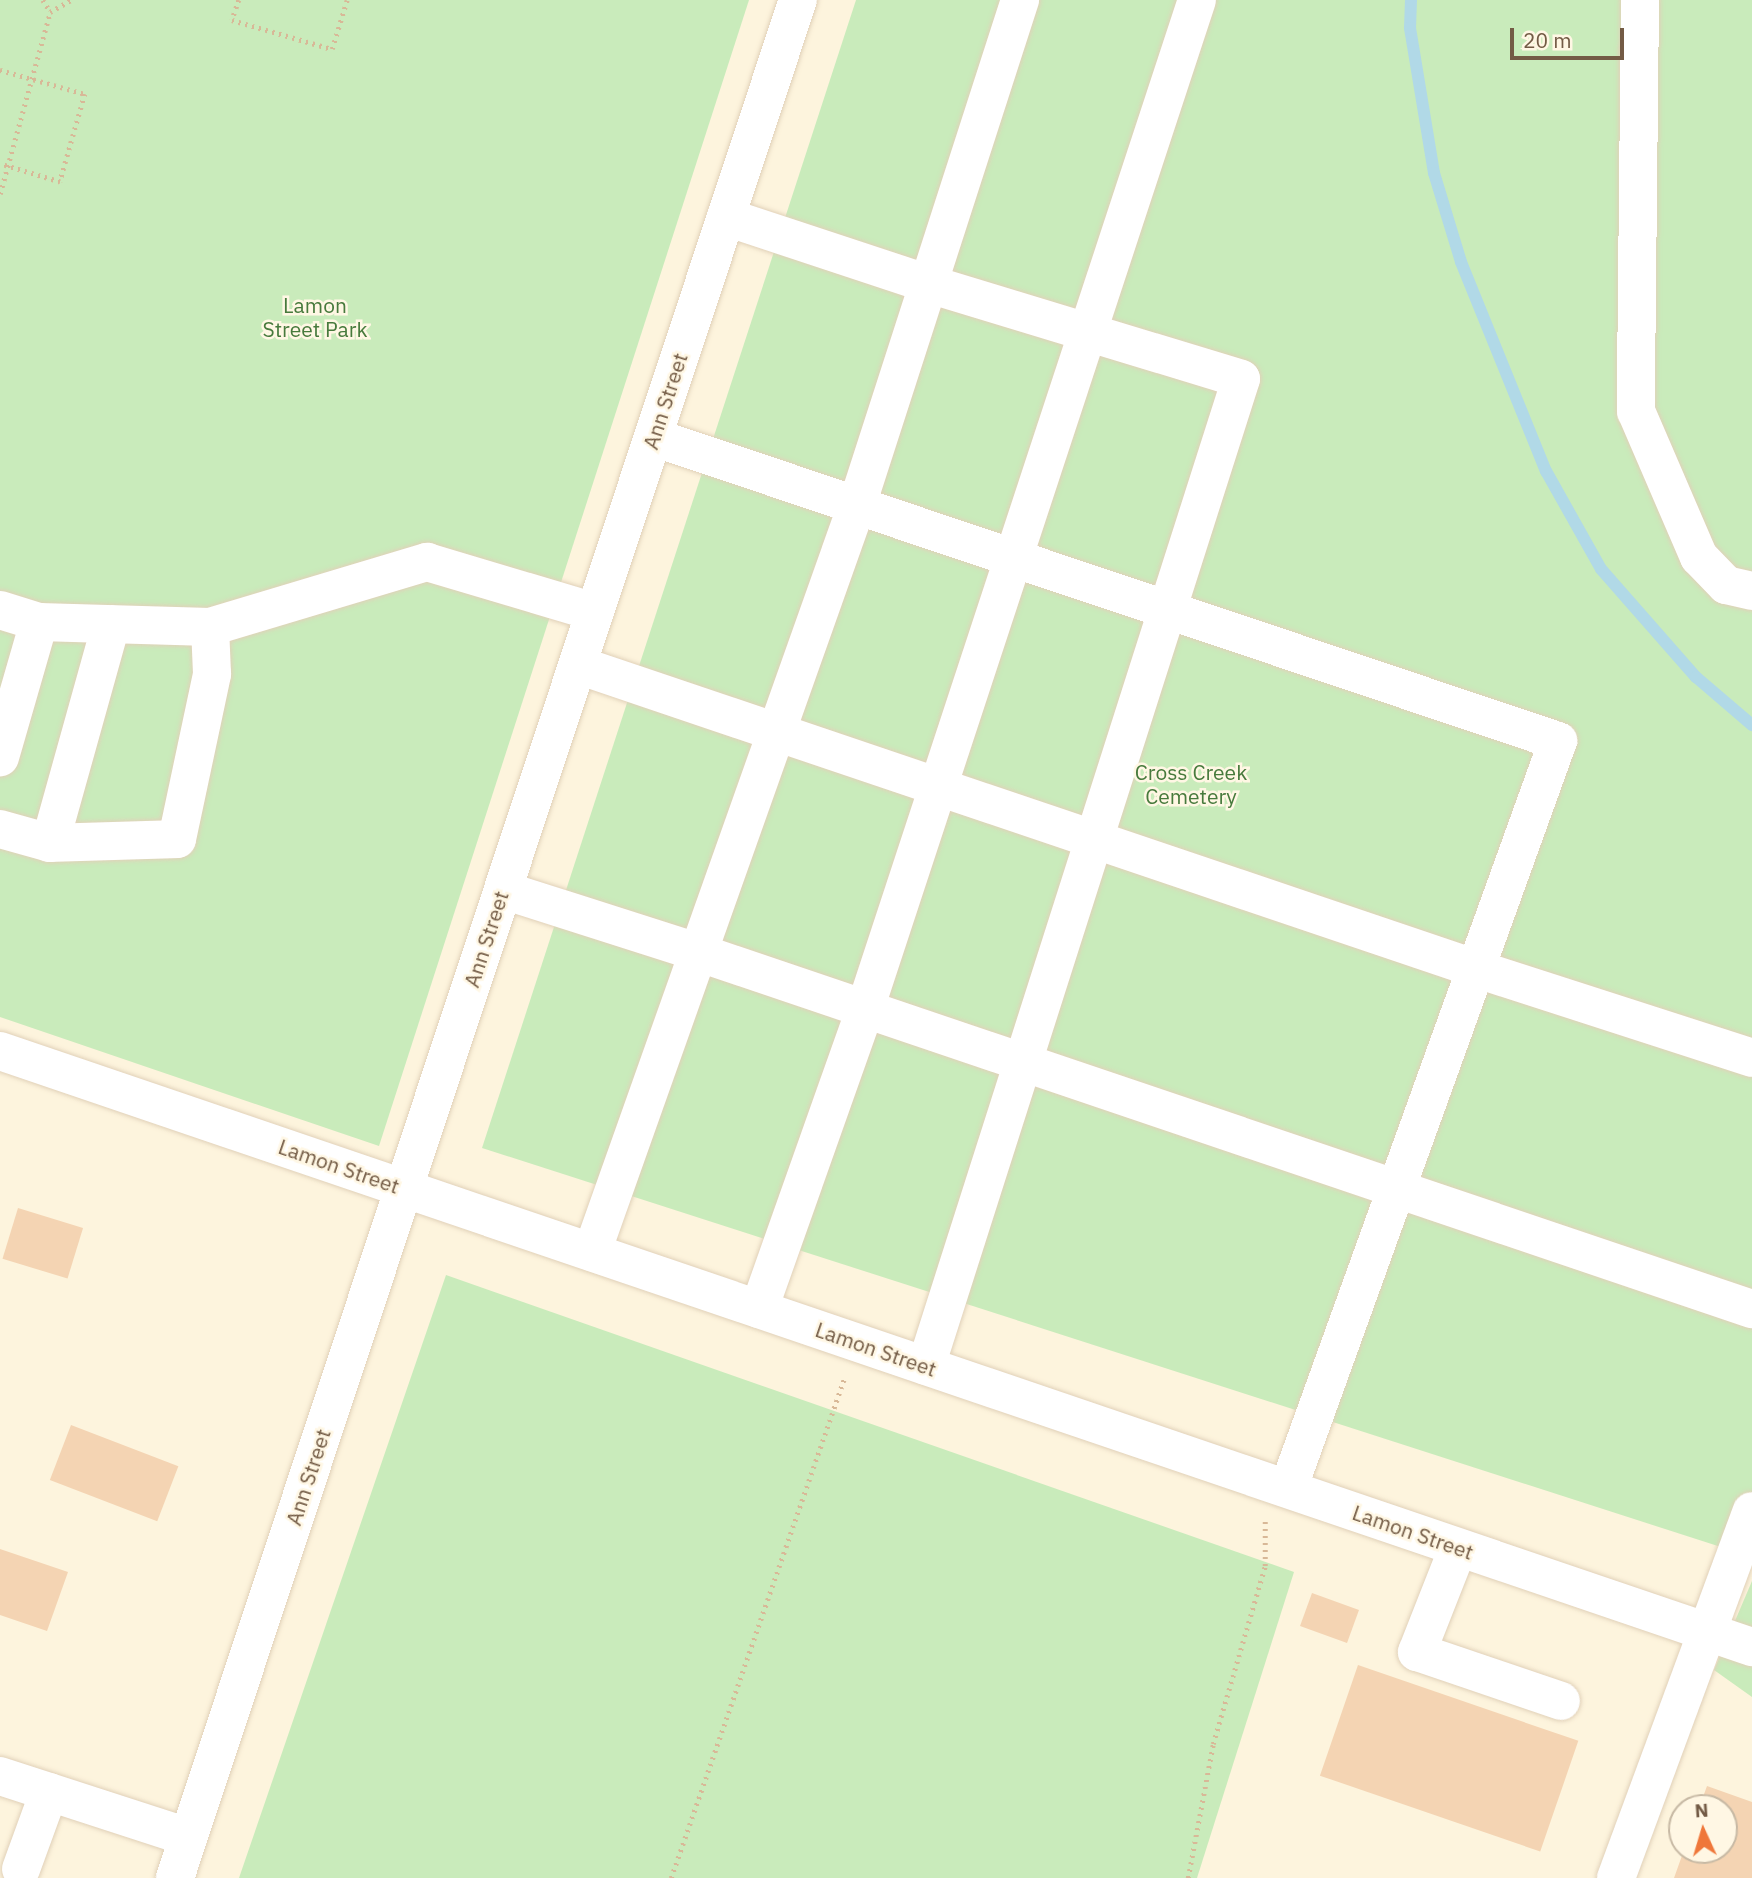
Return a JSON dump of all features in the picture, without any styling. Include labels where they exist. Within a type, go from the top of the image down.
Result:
[{"type":"street","name":"Ann Street","points":[[175,1878],[798,0]]},
{"type":"street","points":[[592,1252],[857,505],[1020,0]]},
{"type":"street","points":[[759,1309],[865,1009],[1197,0]]},
{"type":"street","points":[[1640,0],[1636,411],[1699,557],[1726,585],[1752,591]]},
{"type":"street","points":[[726,217],[929,284],[1241,379],[926,1366]]},
{"type":"street","points":[[653,437],[1558,741],[1398,1187],[1276,1485]]},
{"type":"street","points":[[0,610],[39,622],[210,627],[426,562],[595,612]]},
{"type":"street","points":[[0,757],[39,622]]},
{"type":"street","points":[[50,843],[111,624]]},
{"type":"street","points":[[0,829],[50,843],[177,839],[212,674],[210,627]]},
{"type":"street","points":[[578,665],[1477,969],[1752,1058]]},
{"type":"street","points":[[503,890],[697,952],[1398,1187],[1752,1309]]},
{"type":"street","name":"Lamon Street","points":[[0,1051],[1752,1647]]},
{"type":"street","points":[[1616,1878],[1752,1511]]},
{"type":"street","points":[[1458,1548],[1417,1652],[1561,1701]]},
{"type":"street","points":[[0,1776],[188,1837]]},
{"type":"street","points":[[16,1869],[49,1793]]},
{"type":"path","points":[[43,0],[50,12]]},
{"type":"path","points":[[0,194],[50,12],[71,0]]},
{"type":"path","points":[[239,0],[232,20],[332,49],[347,0]]},
{"type":"path","points":[[0,70],[85,94],[60,181],[0,164]]},
{"type":"path","points":[[671,1878],[857,1342]]},
{"type":"path","points":[[1188,1878],[1213,1744],[1265,1566],[1276,1485]]},
{"type":"green space","name":"Lamon Street Park","points":[[0,0],[749,0],[379,1146],[0,1017]]},
{"type":"green space","name":"Cross Creek Cemetery","points":[[856,0],[1752,0],[1752,1557],[482,1148]]},
{"type":"green space","points":[[446,1275],[1294,1572],[1197,1878],[239,1878]]},
{"type":"green space","points":[[1752,1581],[1752,1697],[1714,1670]]},
{"type":"building","points":[[18,1208],[83,1228],[68,1279],[3,1259]]},
{"type":"building","points":[[71,1425],[178,1466],[157,1521],[50,1480]]},
{"type":"building","points":[[0,1549],[68,1572],[47,1631],[0,1615]]},
{"type":"building","points":[[1312,1593],[1359,1610],[1347,1643],[1300,1626]]},
{"type":"building","points":[[1358,1665],[1578,1741],[1540,1851],[1320,1776]]},
{"type":"building","points":[[1707,1786],[1730,1794],[1704,1794]]},
{"type":"building","points":[[1738,1797],[1752,1802],[1752,1878],[1674,1878],[1679,1864],[1738,1864]]},
{"type":"waterway","points":[[1411,0],[1410,28],[1434,173],[1461,262],[1546,471],[1601,569],[1696,677],[1752,725]]}]
